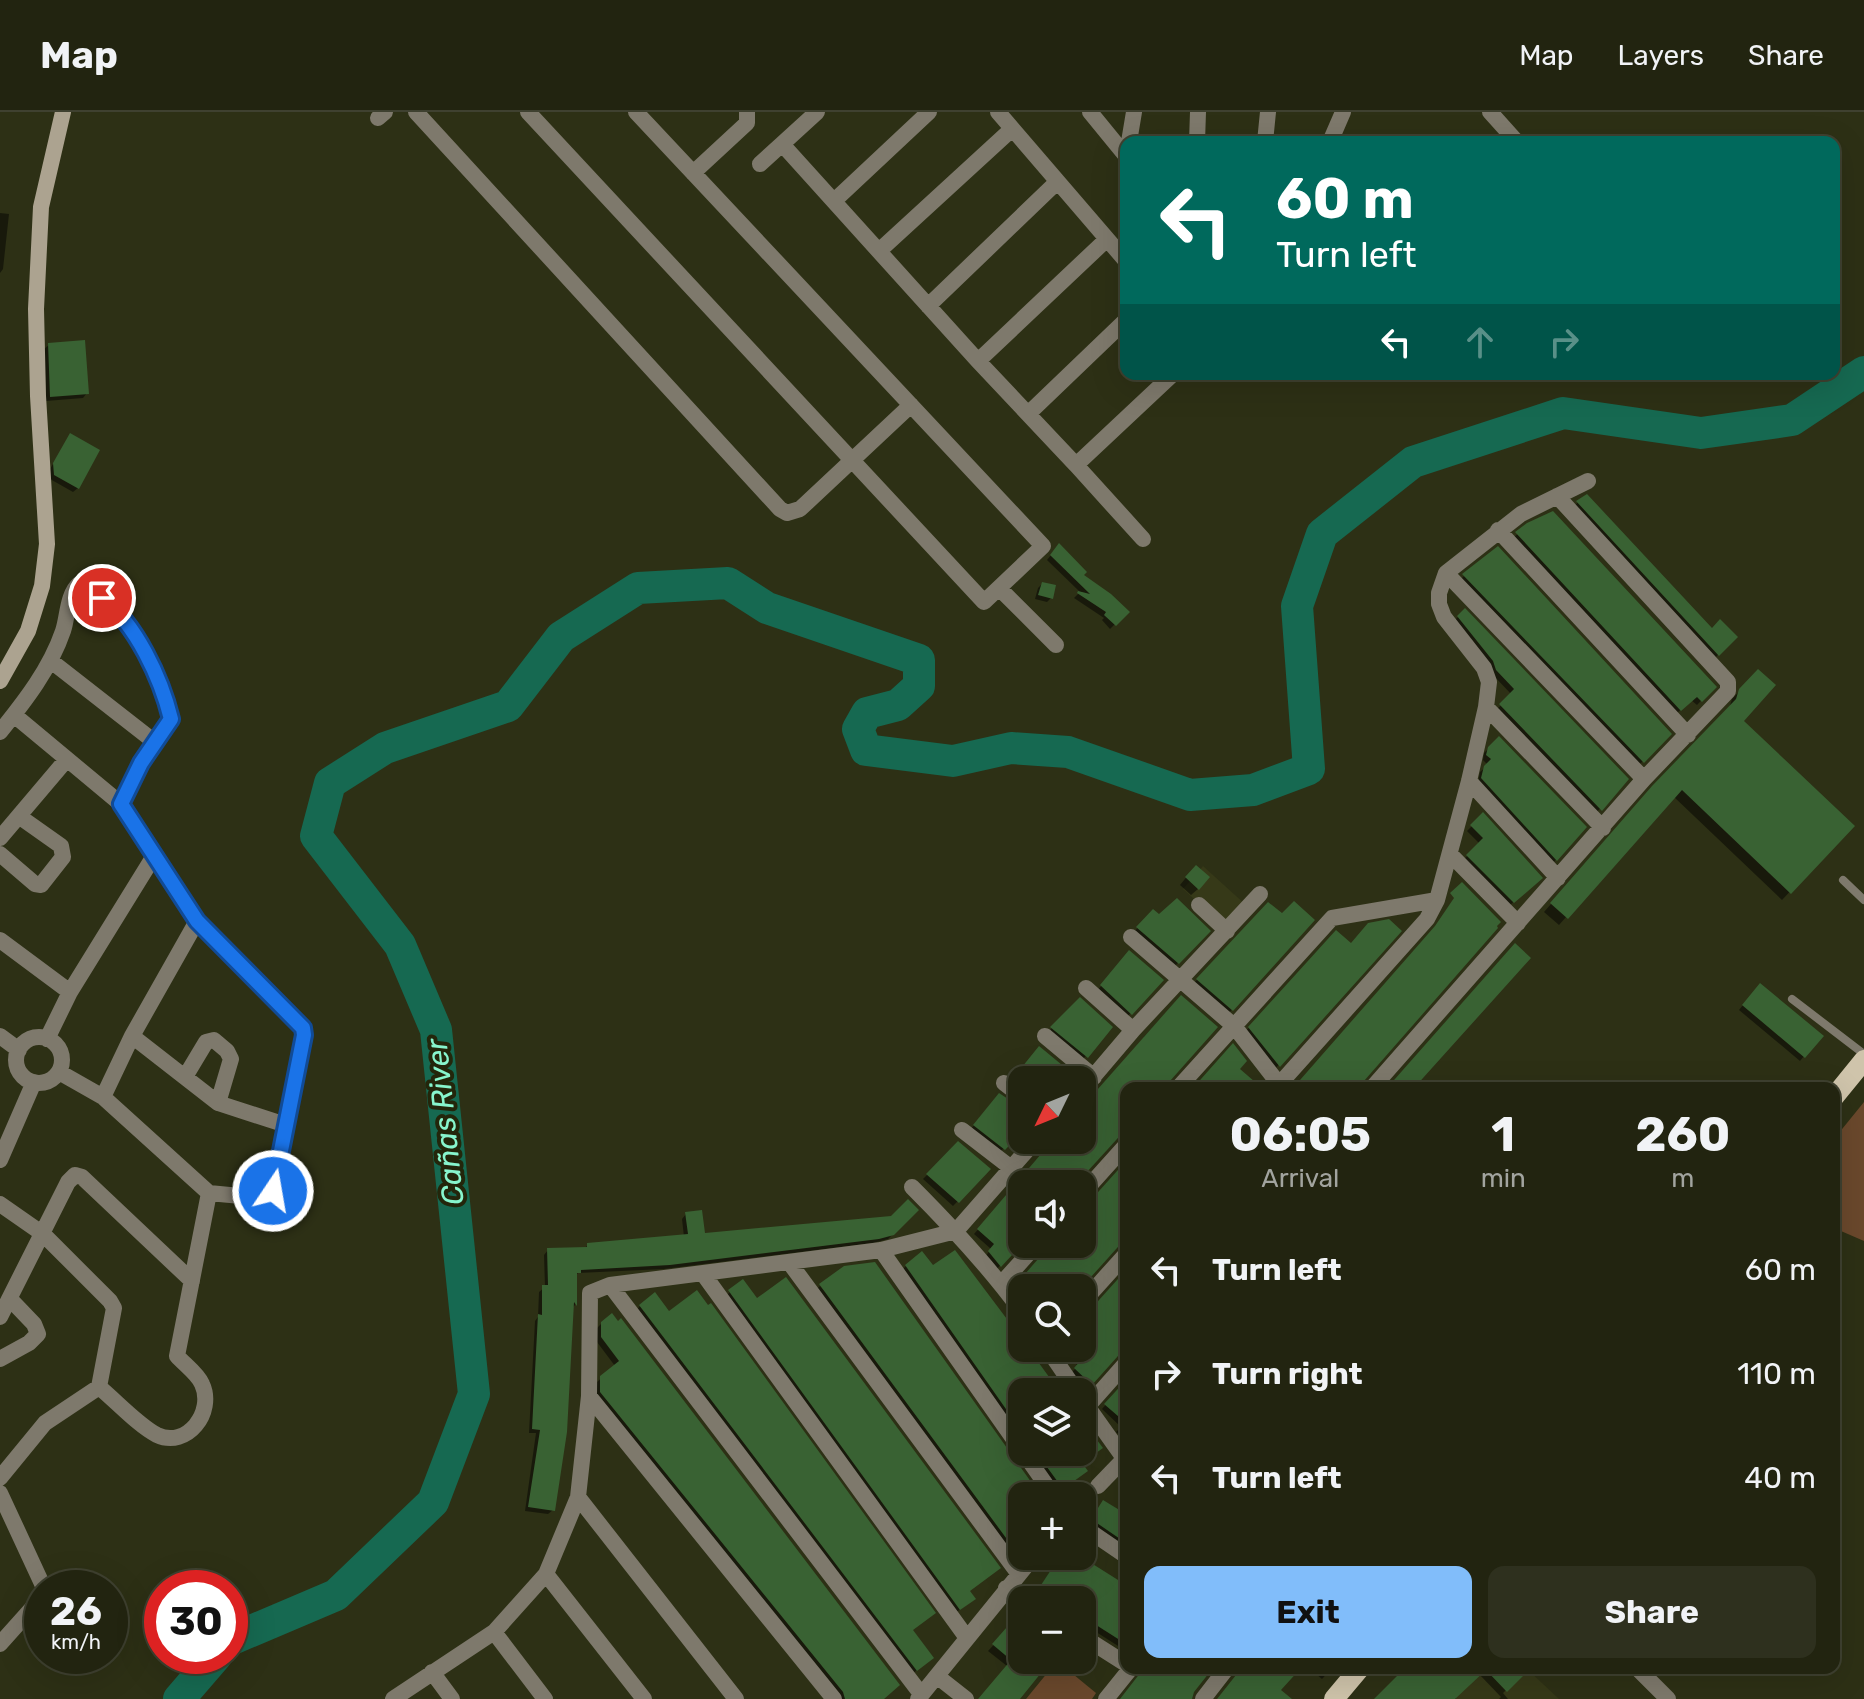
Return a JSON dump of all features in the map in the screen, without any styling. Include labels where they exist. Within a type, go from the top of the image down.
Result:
[{"type":"main road","points":[[2,676],[28,631],[42,586],[46,558],[36,309],[41,207],[63,112]]},
{"type":"main road","points":[[1840,1090],[1864,1060]]},
{"type":"main road","points":[[1341,1697],[1356,1674]]},
{"type":"street","points":[[416,112],[780,509],[794,513],[911,405]]},
{"type":"street","points":[[528,112],[984,602],[1043,546],[636,112]]},
{"type":"street","points":[[693,173],[747,123],[747,112]]},
{"type":"street","points":[[760,164],[817,112]]},
{"type":"street","points":[[834,201],[929,112]]},
{"type":"street","points":[[998,112],[1120,255]]},
{"type":"street","points":[[1090,112],[1120,149]]},
{"type":"street","points":[[1130,136],[1134,112]]},
{"type":"street","points":[[1197,136],[1198,112]]},
{"type":"street","points":[[1266,136],[1268,112]]},
{"type":"street","points":[[1333,136],[1343,112]]},
{"type":"street","points":[[1490,112],[1512,136]]},
{"type":"street","points":[[879,251],[1012,129]]},
{"type":"street","points":[[782,144],[1143,539]]},
{"type":"street","points":[[928,306],[1057,182]]},
{"type":"street","points":[[978,361],[1106,240]]},
{"type":"street","points":[[1028,414],[1120,326]]},
{"type":"street","points":[[1076,465],[1167,380]]},
{"type":"street","points":[[1283,1082],[1427,919],[1437,900],[1486,707],[1488,675],[1444,617],[1439,593],[1446,573],[1521,514],[1588,481]]},
{"type":"street","points":[[1377,1082],[1644,779],[1726,696],[1728,682],[1557,496]]},
{"type":"street","points":[[1498,530],[1688,735]]},
{"type":"street","points":[[1446,573],[1644,779]]},
{"type":"street","points":[[0,732],[51,661],[64,629],[73,590],[79,584],[87,587],[117,610],[146,656],[171,719],[141,763],[121,804]]},
{"type":"street","points":[[999,588],[1056,645]]},
{"type":"street","points":[[51,661],[156,743]]},
{"type":"street","points":[[1486,707],[1603,828]]},
{"type":"street","points":[[14,715],[121,804],[197,921],[303,1028],[304,1035],[273,1191],[261,1198],[209,1193],[103,1097],[59,1072]]},
{"type":"street","points":[[0,838],[67,759]]},
{"type":"street","points":[[1469,781],[1558,878]]},
{"type":"street","points":[[0,854],[35,884],[41,885],[63,857],[61,846],[20,817]]},
{"type":"street","points":[[1450,854],[1518,923]]},
{"type":"street","points":[[47,1039],[70,992],[154,856]]},
{"type":"street","points":[[1096,1075],[1133,1030],[1260,894]]},
{"type":"street","points":[[1183,1082],[1332,918],[1437,900]]},
{"type":"street","points":[[1199,905],[1227,931]]},
{"type":"street","points":[[103,1097],[132,1036],[197,921]]},
{"type":"street","points":[[1131,937],[1234,1026],[1275,1082]]},
{"type":"street","points":[[0,940],[70,992]]},
{"type":"street","points":[[1086,988],[1133,1030]]},
{"type":"street","points":[[0,1036],[19,1050]]},
{"type":"street","points":[[132,1036],[218,1103],[286,1125]]},
{"type":"street","points":[[1045,1036],[1081,1066]]},
{"type":"street","points":[[31,1039],[47,1039],[59,1049],[62,1057],[59,1072],[48,1081],[34,1082],[27,1079],[18,1066],[19,1050],[31,1039]]},
{"type":"street","points":[[185,1077],[206,1042],[214,1040],[231,1059],[218,1103]]},
{"type":"street","points":[[0,1160],[34,1082]]},
{"type":"street","points":[[1004,1083],[1008,1086]]},
{"type":"street","points":[[962,1130],[1010,1167]]},
{"type":"street","points":[[1096,1178],[1120,1152]]},
{"type":"street","points":[[393,1699],[494,1632],[546,1574],[578,1497],[589,1396],[590,1293],[610,1285],[881,1250],[956,1231],[1023,1154]]},
{"type":"street","points":[[0,1317],[68,1182],[75,1175],[82,1177],[192,1281]]},
{"type":"street","points":[[912,1187],[956,1231],[1008,1293]]},
{"type":"street","points":[[99,1387],[157,1435],[174,1439],[192,1433],[202,1409],[202,1384],[177,1356],[209,1193]]},
{"type":"street","points":[[0,1204],[43,1234],[114,1308],[99,1387],[45,1423],[0,1478]]},
{"type":"street","points":[[881,1250],[1008,1431]]},
{"type":"street","points":[[1001,1284],[1024,1258]]},
{"type":"street","points":[[1096,1287],[1120,1261]]},
{"type":"street","points":[[789,1262],[1018,1573]]},
{"type":"street","points":[[704,1275],[967,1638]]},
{"type":"street","points":[[610,1285],[920,1697],[1021,1570]]},
{"type":"street","points":[[0,1359],[29,1343],[38,1334],[34,1324],[11,1300]]},
{"type":"street","points":[[1096,1392],[1120,1369]]},
{"type":"street","points":[[589,1396],[834,1699]]},
{"type":"street","points":[[1096,1419],[1120,1452]]},
{"type":"street","points":[[1098,1486],[1120,1464]]},
{"type":"street","points":[[0,1493],[36,1570]]},
{"type":"street","points":[[578,1497],[736,1699]]},
{"type":"street","points":[[1096,1536],[1120,1552]]},
{"type":"street","points":[[546,1574],[644,1699]]},
{"type":"street","points":[[0,1644],[24,1617]]},
{"type":"street","points":[[494,1632],[545,1699]]},
{"type":"street","points":[[1096,1645],[1120,1660]]},
{"type":"street","points":[[432,1672],[452,1699]]},
{"type":"street","points":[[1106,1699],[1126,1674]]},
{"type":"street","points":[[1203,1699],[1222,1674]]},
{"type":"street","points":[[1643,1674],[1668,1699]]},
{"type":"street","points":[[938,1677],[966,1699]]},
{"type":"lane","points":[[1843,880],[1864,900]]},
{"type":"lane","points":[[1792,999],[1864,1054]]},
{"type":"shaded area","points":[[1203,866],[1246,905],[1226,928],[1183,889]]},
{"type":"shaded area","points":[[1864,1102],[1864,1241],[1840,1231],[1840,1132]]},
{"type":"shaded area","points":[[1046,1674],[1073,1674],[1096,1693],[1092,1699],[1026,1699]]},
{"type":"shaded area","points":[[1399,1674],[1532,1674],[1559,1699],[1423,1699]]},
{"type":"building","points":[[85,340],[89,394],[50,397],[48,343]]},
{"type":"building","points":[[70,433],[100,450],[79,489],[54,475],[53,463]]},
{"type":"building","points":[[1587,494],[1712,628],[1720,619],[1738,637],[1719,656],[1576,501]]},
{"type":"building","points":[[1553,511],[1717,687],[1702,702],[1697,697],[1681,711],[1515,532]]},
{"type":"building","points":[[1059,543],[1087,572],[1084,575],[1130,612],[1116,626],[1104,615],[1106,612],[1077,593],[1090,594],[1050,555]]},
{"type":"building","points":[[1498,546],[1672,734],[1644,763],[1462,574]]},
{"type":"building","points":[[1042,582],[1056,585],[1053,599],[1038,595]]},
{"type":"building","points":[[1465,608],[1629,779],[1602,811],[1499,704],[1514,689],[1496,670],[1493,661],[1457,616]]},
{"type":"building","points":[[1758,669],[1776,685],[1744,721],[1855,826],[1791,894],[1682,790],[1568,919],[1550,903],[1652,786],[1736,699],[1739,689]]},
{"type":"building","points":[[1499,736],[1587,827],[1557,861],[1481,778],[1484,766],[1491,759],[1486,755],[1488,747]]},
{"type":"building","points":[[1483,812],[1543,878],[1514,903],[1466,855],[1483,838],[1470,825]]},
{"type":"building","points":[[1196,865],[1210,877],[1199,890],[1185,877]]},
{"type":"building","points":[[1462,882],[1501,922],[1498,928],[1364,1082],[1298,1082],[1435,926],[1454,898],[1450,893]]},
{"type":"building","points":[[1177,898],[1211,931],[1179,964],[1136,927],[1153,909],[1159,914]]},
{"type":"building","points":[[1294,901],[1315,920],[1233,1011],[1196,979],[1268,902],[1282,913]]},
{"type":"building","points":[[1389,919],[1402,931],[1280,1067],[1248,1027],[1336,930],[1351,943],[1368,923]]},
{"type":"building","points":[[1515,943],[1531,958],[1419,1082],[1392,1082]]},
{"type":"building","points":[[1129,950],[1164,980],[1132,1015],[1100,985]]},
{"type":"building","points":[[1760,983],[1824,1036],[1805,1058],[1742,1005]]},
{"type":"building","points":[[1181,995],[1218,1027],[1170,1082],[1120,1082],[1120,1137],[1089,1170],[1027,1170],[1041,1154],[1096,1154],[1096,1091]]},
{"type":"building","points":[[1080,997],[1113,1027],[1088,1058],[1050,1027]]},
{"type":"building","points":[[1233,1043],[1247,1061],[1240,1069],[1255,1082],[1198,1082]]},
{"type":"building","points":[[1039,1046],[1063,1066],[1023,1066]]},
{"type":"building","points":[[999,1093],[1008,1099],[1008,1147],[1005,1150],[973,1125]]},
{"type":"building","points":[[958,1141],[991,1169],[959,1203],[926,1174]]},
{"type":"building","points":[[1120,1168],[1120,1246],[1094,1274],[1025,1274],[1039,1258],[1096,1258],[1096,1194]]},
{"type":"building","points":[[1008,1193],[1009,1258],[1001,1267],[988,1251],[994,1244],[977,1229]]},
{"type":"building","points":[[908,1199],[919,1210],[894,1235],[879,1239],[670,1265],[581,1270],[577,1273],[567,1432],[555,1511],[528,1507],[540,1430],[532,1429],[538,1314],[542,1315],[542,1285],[548,1285],[547,1248],[587,1247],[587,1243],[688,1234],[685,1212],[702,1210],[705,1233],[891,1216]]},
{"type":"building","points":[[955,1250],[1008,1320],[1008,1362],[1038,1362],[1050,1378],[1008,1378],[1008,1412],[905,1265],[922,1251],[933,1265]]},
{"type":"building","points":[[875,1262],[1008,1449],[1008,1466],[1020,1466],[1031,1482],[1008,1482],[1008,1541],[819,1284],[844,1266]]},
{"type":"building","points":[[786,1277],[1001,1568],[970,1591],[976,1599],[960,1610],[728,1290],[743,1279],[757,1298]]},
{"type":"building","points":[[1120,1277],[1120,1355],[1096,1381],[1096,1378],[1085,1378],[1074,1368],[1079,1362],[1096,1362],[1096,1303]]},
{"type":"building","points":[[697,1290],[708,1305],[711,1303],[936,1613],[913,1630],[934,1658],[917,1671],[639,1305],[655,1292],[669,1311]]},
{"type":"building","points":[[612,1313],[618,1321],[621,1318],[900,1685],[884,1699],[845,1699],[843,1692],[600,1392],[600,1376],[619,1361],[601,1337],[601,1322]]},
{"type":"building","points":[[1120,1387],[1120,1418],[1104,1404]]},
{"type":"building","points":[[1096,1439],[1103,1448],[1096,1453]]},
{"type":"building","points":[[1046,1466],[1084,1466],[1088,1471],[1073,1482],[1058,1482]]},
{"type":"building","points":[[1103,1500],[1120,1510],[1120,1539],[1096,1522],[1096,1511]]},
{"type":"building","points":[[1096,1566],[1120,1581],[1120,1640],[1096,1625],[1096,1586],[1040,1586],[1051,1570],[1096,1570]]},
{"type":"building","points":[[1008,1626],[1008,1657],[992,1644]]},
{"type":"building","points":[[1008,1664],[1008,1674],[1040,1674],[1020,1699],[978,1699]]},
{"type":"building","points":[[1139,1674],[1208,1674],[1192,1699],[1120,1699]]},
{"type":"building","points":[[1296,1674],[1281,1690],[1292,1699],[1217,1699],[1236,1675]]},
{"type":"building","points":[[1399,1674],[1482,1674],[1455,1699],[1374,1699]]},
{"type":"building","points":[[1490,1674],[1525,1674],[1507,1692]]},
{"type":"waterway","name":"Cañas River","points":[[248,1632],[336,1595],[433,1502],[474,1394],[436,1030],[400,945],[316,836],[330,783],[385,748],[508,706],[561,637],[638,588],[728,583],[767,608],[919,660],[919,686],[898,705],[867,713],[858,729],[866,750],[953,761],[1011,748],[1068,752],[1190,795],[1253,790],[1309,769],[1297,606],[1322,534],[1413,462],[1563,413],[1701,433],[1792,420],[1864,372]]},
{"type":"waterway","name":"Cañas River","points":[[179,1699],[201,1674]]},
{"type":"route","points":[[102,598],[117,610],[133,632],[171,719],[141,763],[121,804],[197,921],[303,1028],[273,1191]]}]
